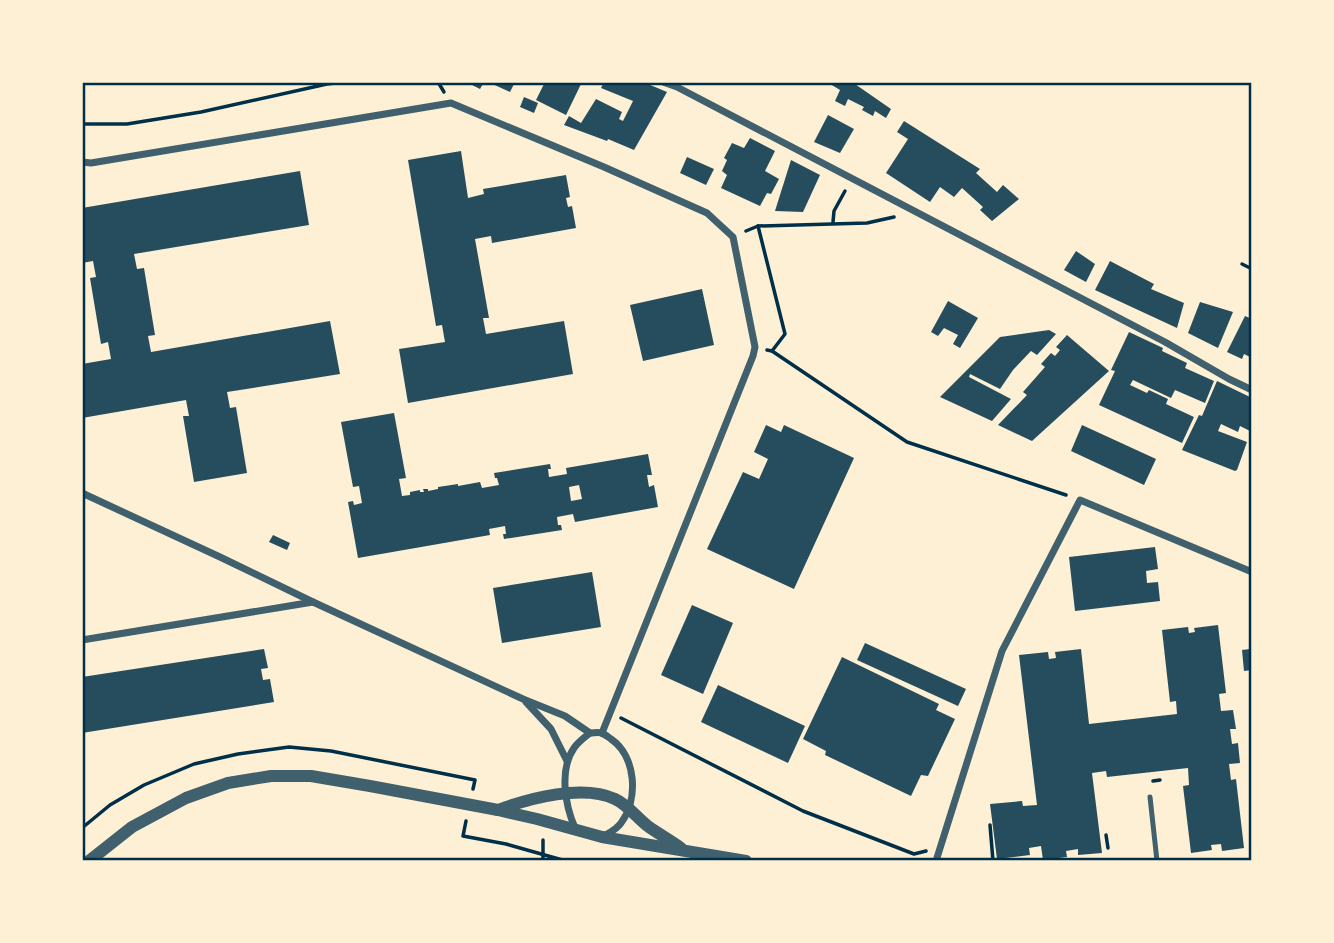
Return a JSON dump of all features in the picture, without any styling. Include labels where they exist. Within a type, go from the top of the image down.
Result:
[{"type":"street","points":[[663,82],[1165,342],[1252,390]]},
{"type":"street","points":[[82,162],[91,163],[451,103],[707,213],[733,237],[755,347],[753,356],[601,733]]},
{"type":"street","points":[[82,493],[523,699],[565,716],[590,733],[601,733],[617,743],[628,758],[632,770],[633,791],[624,820],[616,829],[602,837]]},
{"type":"street","points":[[936,861],[1002,651],[1080,500],[1252,572]]},
{"type":"street","points":[[82,640],[313,602]]},
{"type":"street","points":[[523,699],[551,729],[567,761]]},
{"type":"street","points":[[575,829],[564,794],[567,761],[575,746],[590,733]]},
{"type":"street","points":[[89,861],[132,827],[186,798],[228,783],[271,776],[311,776],[498,810],[602,837],[746,861]]},
{"type":"street","points":[[498,810],[517,803],[564,794],[595,793],[616,799],[650,828],[684,850]]},
{"type":"lane","points":[[1150,797],[1157,861]]},
{"type":"path","points":[[82,124],[127,124],[201,112],[344,82]]},
{"type":"path","points":[[833,223],[834,211],[851,180]]},
{"type":"path","points":[[733,237],[758,226],[867,223],[916,213]]},
{"type":"path","points":[[758,226],[785,334],[772,351]]},
{"type":"path","points":[[1242,264],[1252,269]]},
{"type":"path","points":[[755,347],[772,351],[907,442],[1080,500]]},
{"type":"path","points":[[616,715],[803,811],[914,854],[928,850]]},
{"type":"path","points":[[1153,781],[1160,780]]},
{"type":"path","points":[[466,819],[463,836],[499,842],[566,861]]},
{"type":"path","points":[[990,825],[993,861]]},
{"type":"path","points":[[1106,835],[1108,848]]},
{"type":"path","points":[[543,840],[543,861]]},
{"type":"building","points":[[466,82],[484,82],[480,89]]},
{"type":"building","points":[[488,82],[515,82],[510,92]]},
{"type":"building","points":[[545,82],[582,82],[566,115],[536,100]]},
{"type":"building","points":[[604,82],[643,82],[667,92],[634,150],[564,125],[569,116],[581,123],[596,99],[622,112],[619,119],[623,121],[633,101],[601,88]]},
{"type":"building","points":[[827,82],[852,82],[891,109],[886,118],[875,111],[873,116],[862,110],[864,107],[848,99],[845,106],[835,101],[840,90]]},
{"type":"building","points":[[524,97],[538,103],[534,113],[520,107]]},
{"type":"building","points":[[828,115],[854,129],[840,153],[814,142]]},
{"type":"building","points":[[904,121],[980,169],[976,173],[997,192],[1003,185],[1019,199],[992,221],[980,210],[983,207],[962,188],[954,197],[940,187],[930,202],[886,173],[908,139],[897,132]]},
{"type":"building","points":[[750,138],[775,151],[765,171],[779,179],[760,206],[721,188],[727,175],[722,171],[727,160],[724,158],[732,143],[744,148]]},
{"type":"building","points":[[461,151],[468,198],[484,194],[483,189],[566,175],[570,197],[566,198],[568,207],[572,206],[576,228],[492,243],[491,236],[475,239],[489,318],[483,318],[486,334],[564,321],[573,374],[408,403],[399,349],[445,342],[442,325],[436,326],[408,160]]},
{"type":"building","points":[[687,157],[714,169],[706,185],[680,173]]},
{"type":"building","points":[[791,160],[820,175],[803,212],[775,211]]},
{"type":"building","points":[[300,171],[309,225],[134,254],[137,269],[144,268],[155,335],[148,336],[151,352],[330,321],[340,374],[227,392],[230,408],[236,407],[247,473],[194,482],[183,416],[189,416],[186,400],[82,418],[82,364],[111,359],[108,342],[101,344],[90,278],[96,277],[93,261],[82,263],[82,208]]},
{"type":"building","points":[[1076,251],[1095,264],[1086,282],[1064,270]]},
{"type":"building","points":[[1110,261],[1154,284],[1151,289],[1184,303],[1177,328],[1095,290]]},
{"type":"building","points":[[702,289],[714,345],[643,361],[630,305]]},
{"type":"building","points":[[948,301],[978,318],[960,348],[953,344],[958,335],[944,328],[938,336],[931,332]]},
{"type":"building","points":[[1200,302],[1233,312],[1218,348],[1188,333]]},
{"type":"building","points":[[1245,316],[1252,319],[1252,358],[1244,354],[1242,359],[1227,352]]},
{"type":"building","points":[[1049,330],[1056,334],[1037,355],[1031,351],[1000,389],[970,374],[969,377],[1011,399],[992,421],[940,397],[1000,337]]},
{"type":"building","points":[[1129,332],[1187,363],[1185,368],[1214,381],[1205,403],[1175,390],[1171,398],[1133,380],[1130,385],[1168,399],[1166,404],[1194,417],[1182,443],[1099,405],[1115,371],[1111,370]]},
{"type":"building","points":[[1067,335],[1109,371],[1032,441],[998,425],[1027,395],[1023,392],[1045,367],[1041,364],[1051,353],[1055,356],[1060,350],[1056,347]]},
{"type":"building","points":[[1217,381],[1252,398],[1252,432],[1240,426],[1238,432],[1221,424],[1218,431],[1247,442],[1235,471],[1182,450],[1199,415],[1202,416]]},
{"type":"building","points":[[394,413],[406,478],[399,479],[402,496],[420,490],[424,492],[423,489],[428,491],[458,484],[480,482],[482,488],[499,485],[494,473],[550,464],[549,477],[567,474],[566,468],[648,454],[652,475],[647,475],[649,487],[654,485],[658,507],[575,522],[573,514],[557,517],[562,530],[504,539],[505,526],[489,529],[490,535],[358,558],[348,502],[353,501],[354,505],[362,503],[359,486],[353,487],[341,422]],"holes":[[[579,485],[582,499],[571,501],[569,487]]]},
{"type":"building","points":[[766,425],[781,432],[784,425],[854,458],[794,589],[707,549],[743,472],[759,479],[768,459],[754,452]]},
{"type":"building","points":[[1082,425],[1156,459],[1144,485],[1071,451]]},
{"type":"building","points":[[273,535],[290,543],[287,550],[269,542]]},
{"type":"building","points":[[1155,547],[1158,569],[1146,571],[1147,583],[1158,582],[1160,601],[1075,611],[1069,557]]},
{"type":"building","points":[[592,572],[601,627],[502,643],[493,588]]},
{"type":"building","points":[[692,605],[733,623],[703,694],[661,675]]},
{"type":"building","points":[[1218,625],[1226,693],[1219,694],[1221,711],[1233,710],[1236,729],[1230,729],[1232,744],[1238,743],[1240,763],[1229,764],[1231,780],[1236,779],[1244,848],[1222,851],[1221,844],[1211,845],[1212,850],[1191,853],[1183,786],[1189,785],[1188,768],[1107,777],[1106,771],[1092,773],[1102,853],[1078,855],[1078,849],[1066,851],[1067,857],[1043,860],[1041,846],[1029,848],[1030,855],[997,859],[990,804],[1022,801],[1023,806],[1037,805],[1019,655],[1048,652],[1049,659],[1056,658],[1055,652],[1081,649],[1089,724],[1177,714],[1176,701],[1170,702],[1162,630],[1188,627],[1189,633],[1195,632],[1194,628]]},
{"type":"building","points":[[865,643],[966,689],[958,706],[857,660]]},
{"type":"building","points":[[264,649],[268,668],[261,669],[263,680],[270,679],[274,702],[82,733],[82,677]]},
{"type":"building","points":[[1250,649],[1252,670],[1244,671],[1242,650]]},
{"type":"building","points":[[842,657],[939,704],[936,710],[955,719],[928,776],[921,775],[911,796],[825,755],[826,751],[803,739]]},
{"type":"building","points":[[718,685],[805,726],[788,763],[701,722]]}]
